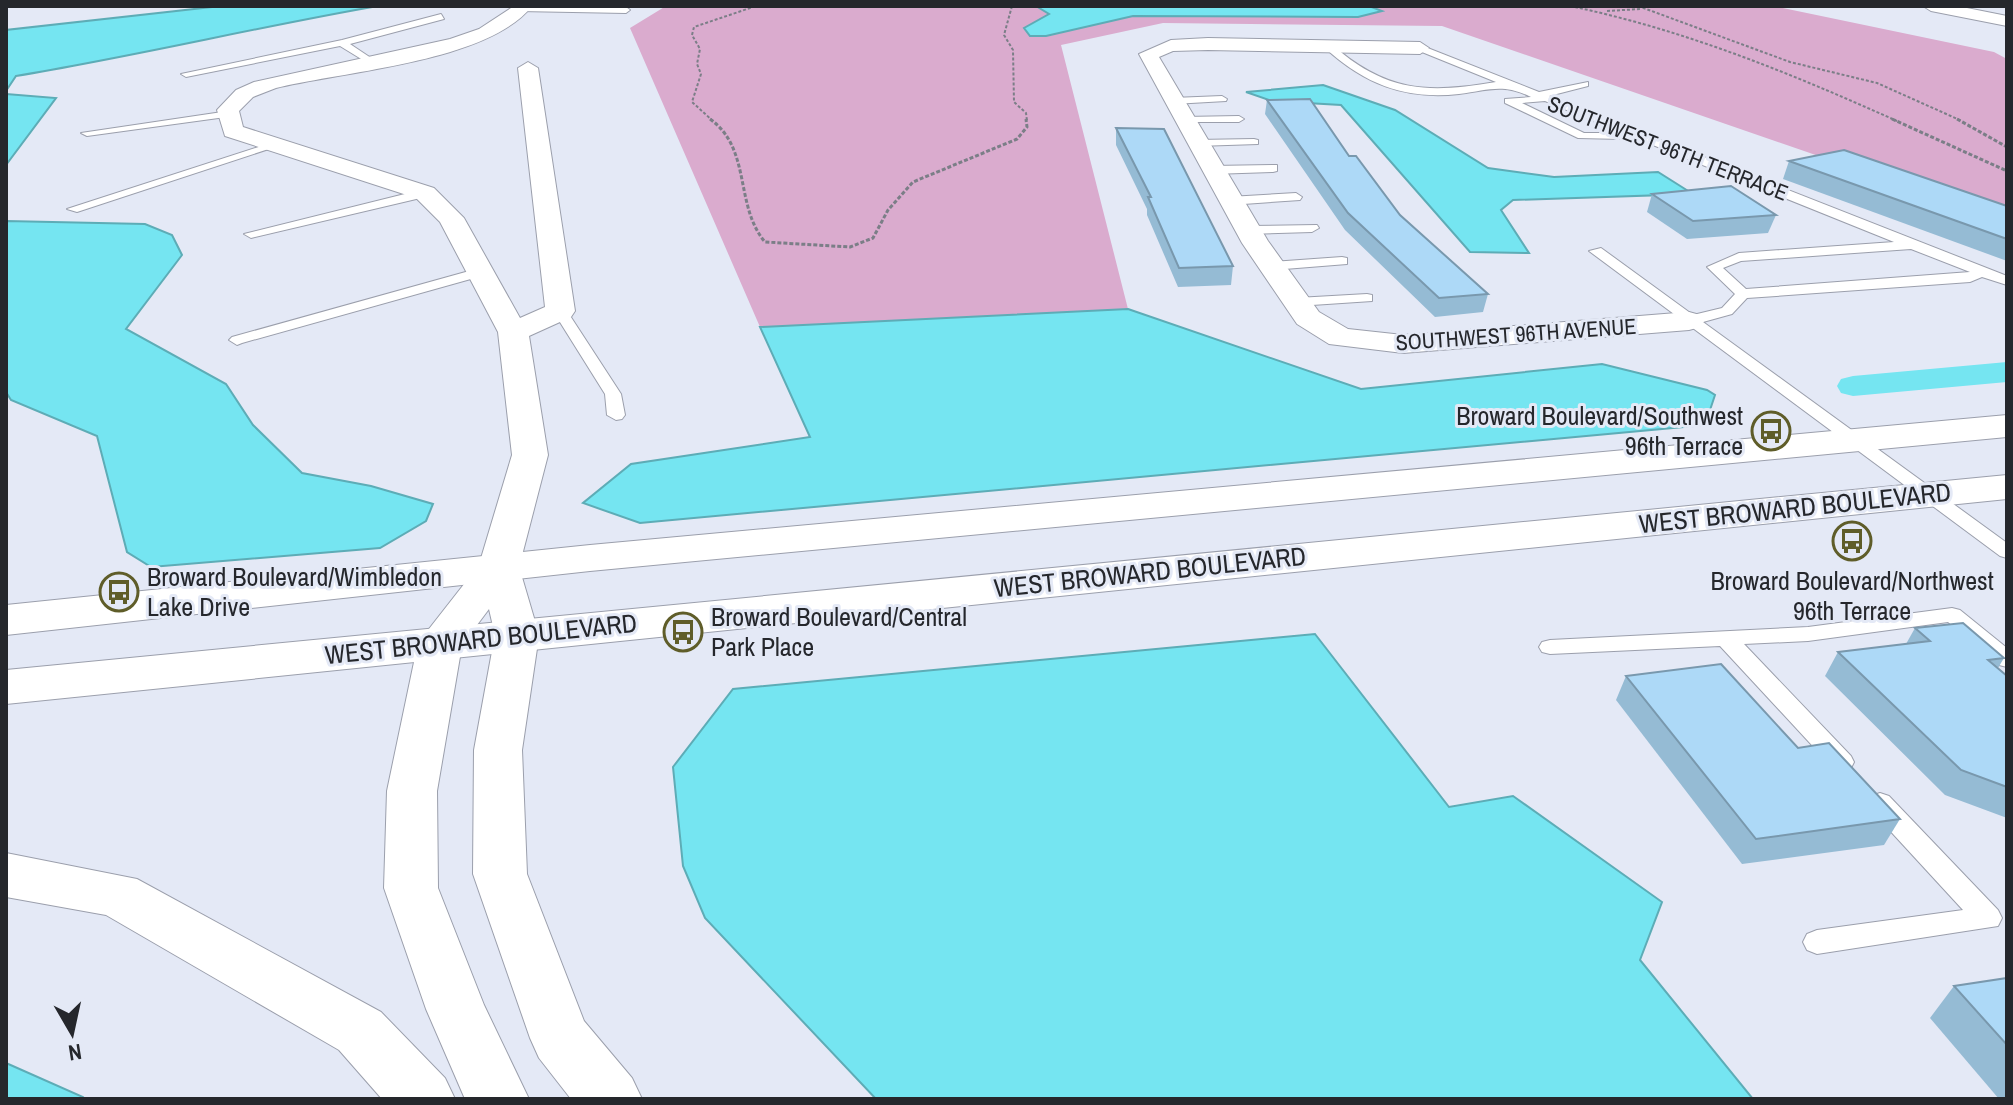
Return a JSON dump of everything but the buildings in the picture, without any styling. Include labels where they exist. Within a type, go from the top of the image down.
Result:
[{"type":"main road","points":[[6,620],[499,567],[2007,426]]},
{"type":"main road","name":"WEST BROWARD BOULEVARD","points":[[6,687],[2007,487]]},
{"type":"street","points":[[1931,6],[2007,21]]},
{"type":"street","points":[[497,1099],[456,1009],[411,888],[412,791],[440,643],[499,567],[530,455],[513,332],[451,218],[425,193],[233,131],[228,110],[246,93],[278,81],[443,47],[493,30],[523,7]]},
{"type":"street","name":"SOUTHWEST 96TH AVENUE","points":[[1420,48],[1171,46],[1148,54],[1247,230],[1308,318],[1340,337],[1403,344],[1689,321]]},
{"type":"street","points":[[513,332],[560,311],[528,68]]},
{"type":"street","points":[[499,567],[517,635],[498,750],[500,874],[560,1038],[610,1099]]},
{"type":"street","points":[[6,875],[118,895],[360,1031],[423,1099]]},
{"type":"lane","points":[[523,7],[626,10]]},
{"type":"lane","points":[[186,74],[342,43],[441,17]]},
{"type":"lane","points":[[342,43],[371,62]]},
{"type":"lane","points":[[1327,45],[1349,68],[1409,92],[1450,94],[1511,82]]},
{"type":"lane","name":"SOUTHWEST 96TH TERRACE","points":[[1420,48],[1511,82],[1539,98],[2007,281]]},
{"type":"lane","points":[[1584,84],[1539,98],[1509,101],[1582,136],[1636,136]]},
{"type":"lane","points":[[1179,110],[1222,99]]},
{"type":"lane","points":[[1179,110],[1239,119]]},
{"type":"lane","points":[[87,133],[229,114]]},
{"type":"lane","points":[[1197,143],[1254,142]]},
{"type":"lane","points":[[73,209],[278,144]]},
{"type":"lane","points":[[1212,170],[1273,168]]},
{"type":"lane","points":[[251,234],[425,193]]},
{"type":"lane","points":[[1229,201],[1296,197]]},
{"type":"lane","points":[[1247,230],[1312,228]]},
{"type":"lane","name":"SOUTHWEST 96TH TERRACE","points":[[1743,294],[1714,267],[1739,257],[1917,244]]},
{"type":"lane","points":[[1596,251],[2007,552]]},
{"type":"lane","points":[[1272,266],[1342,261]]},
{"type":"lane","points":[[237,340],[480,272]]},
{"type":"lane","points":[[1689,321],[1727,311],[1743,294],[1970,278],[1981,272]]},
{"type":"lane","points":[[1297,302],[1367,298]]},
{"type":"lane","points":[[560,311],[613,394],[616,415]]},
{"type":"lane","points":[[1550,647],[1808,634],[1952,615],[2007,660]]},
{"type":"lane","points":[[1727,640],[1998,916]]},
{"type":"lane","points":[[1817,942],[1998,916]]},
{"type":"path","points":[[756,6],[694,27],[692,35],[700,49],[697,64],[701,74],[692,102],[701,117],[721,126],[732,140],[751,228],[765,242],[850,247],[873,238],[888,210],[913,182],[1017,139],[1027,127],[1026,113],[1014,102],[1013,50],[1004,35],[1012,6]]},
{"type":"path","points":[[1570,6],[1601,11],[1744,58],[2007,171]]},
{"type":"path","points":[[1638,6],[1790,62],[1877,83],[1985,132],[2007,147]]},
{"type":"path","points":[[1601,11],[1642,9]]},
{"type":"shaded area","points":[[666,6],[1773,6],[1994,52],[2007,59],[2007,221],[1442,26],[1163,23],[1061,45],[1128,309],[760,327],[630,28]]},
{"type":"water","points":[[221,6],[378,6],[16,76],[6,91],[6,30]]},
{"type":"water","points":[[1036,6],[1369,6],[1382,11],[1358,17],[1133,16],[1046,36],[1030,36],[1024,28],[1049,14]]},
{"type":"water","points":[[1323,85],[1395,110],[1488,168],[1554,177],[1658,172],[1693,194],[1513,200],[1501,210],[1529,253],[1470,252],[1341,105],[1272,101],[1246,92]]},
{"type":"water","points":[[6,94],[56,98],[6,165]]},
{"type":"water","points":[[6,221],[145,224],[172,235],[182,255],[126,329],[226,384],[253,425],[302,473],[371,486],[433,504],[426,521],[380,548],[151,567],[127,552],[97,436],[11,400],[6,392]]},
{"type":"water","points":[[1128,309],[1361,389],[1602,364],[1707,390],[1715,395],[1705,425],[640,523],[583,503],[631,464],[810,437],[760,327]]},
{"type":"water","points":[[1315,634],[1449,807],[1513,796],[1662,902],[1640,960],[1753,1099],[876,1099],[705,918],[683,866],[673,767],[733,689]]},
{"type":"water","points":[[6,1063],[83,1097],[85,1099],[6,1099]]},
{"type":"waterway","points":[[1853,386],[2007,372]]},
{"type":"place","name":"Broward Boulevard/Southwest 96th Terrace","points":[[1771,431]]},
{"type":"place","name":"Broward Boulevard/Northwest 96th Terrace","points":[[1852,541]]},
{"type":"place","name":"Broward Boulevard/Wimbledon Lake Drive","points":[[119,592]]},
{"type":"place","name":"Broward Boulevard/Central Park Place","points":[[683,632]]}]
